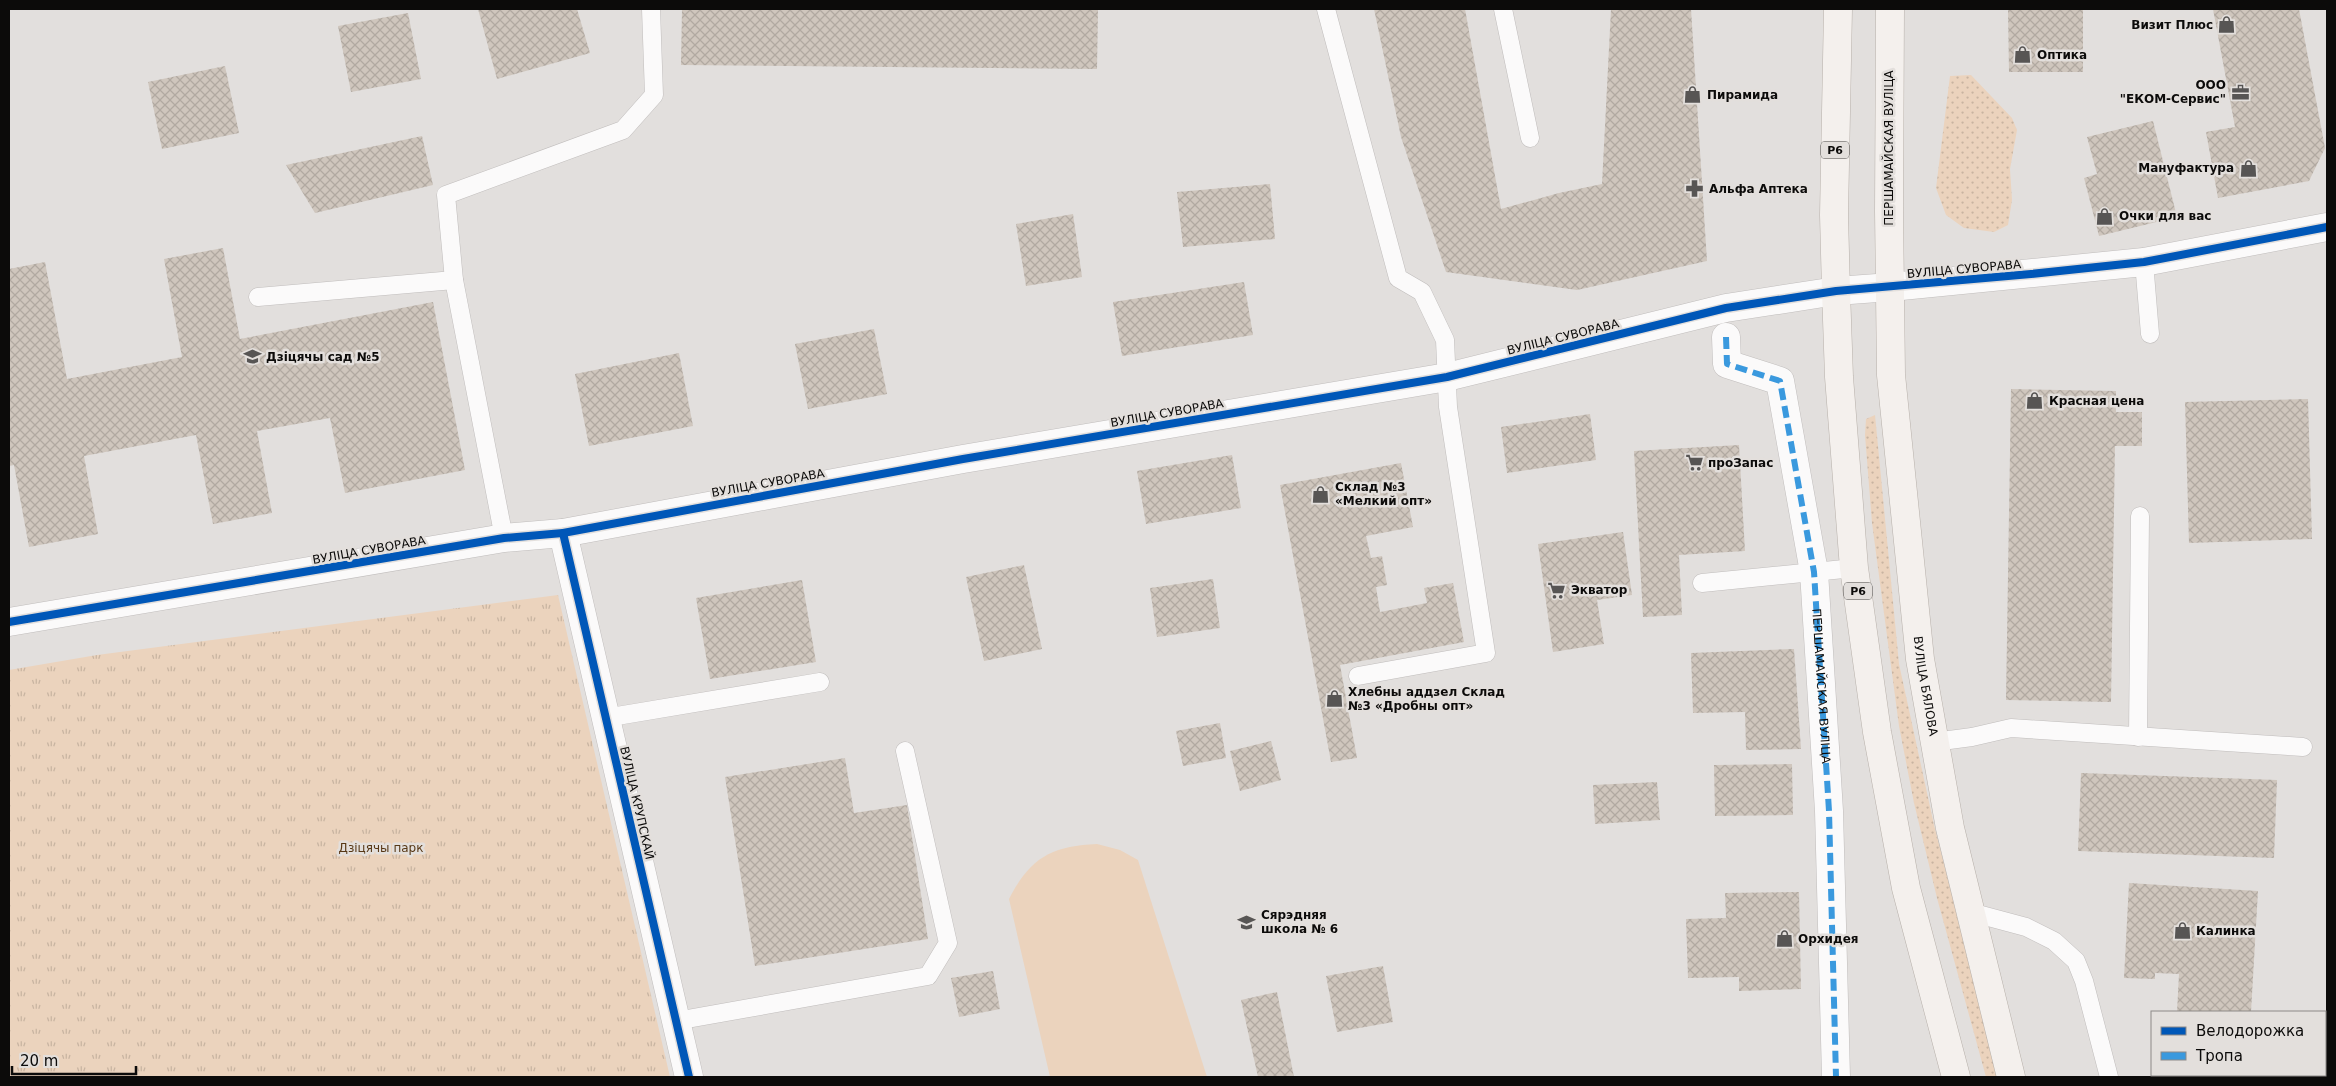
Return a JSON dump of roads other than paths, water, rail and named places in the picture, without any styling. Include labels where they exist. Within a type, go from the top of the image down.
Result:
[{"type":"main road","name":"Р6","points":[[1838,9],[1834,215],[1836,291],[1839,378],[1854,568],[1877,732],[1906,888],[1956,1077]]},
{"type":"main road","name":"ПЕРШАМАЙСКАЯ ВУЛІЦА","points":[[1890,9],[1888,211],[1891,287]]},
{"type":"main road","name":"ВУЛІЦА БЯЛОВА","points":[[1891,287],[1890,375],[1920,659],[1950,828],[2011,1077]]},
{"type":"street","name":"ВУЛІЦА СУВОРАВА","points":[[9,622],[504,538],[563,533],[973,457],[1447,377],[1726,308],[1836,291],[2144,262],[2327,226]]},
{"type":"street","name":"ПЕРШАМАЙСКАЯ ВУЛІЦА","points":[[1726,337],[1727,364],[1780,381],[1814,572],[1829,811],[1836,1077]]},
{"type":"street","name":"ВУЛІЦА КРУПСКАЙ","points":[[563,533],[689,1077]]},
{"type":"lane","points":[[504,538],[454,280],[446,194],[623,130],[654,94],[651,9]]},
{"type":"lane","points":[[1326,9],[1398,278],[1422,292],[1445,340],[1448,407],[1486,653],[1358,676]]},
{"type":"lane","points":[[1503,9],[1530,138]]},
{"type":"lane","points":[[2144,262],[2150,334]]},
{"type":"lane","points":[[258,297],[454,280]]},
{"type":"lane","points":[[2138,737],[2140,516]]},
{"type":"lane","points":[[1702,583],[1854,568]]},
{"type":"lane","points":[[605,718],[820,682]]},
{"type":"lane","points":[[1934,742],[1972,738],[2010,728],[2303,748]]},
{"type":"lane","points":[[676,1021],[928,976],[948,944],[905,751]]},
{"type":"lane","points":[[1970,912],[2026,927],[2054,941],[2076,961],[2084,981],[2109,1077]]},
{"type":"place","name":"Визит Плюс","points":[[2227,25]]},
{"type":"place","name":"Оптика","points":[[2023,55]]},
{"type":"place","name":"ООО \"ЕКОМ-Сервис\"","points":[[2240,92]]},
{"type":"place","name":"Пирамида","points":[[1693,95]]},
{"type":"place","name":"Мануфактура","points":[[2248,168]]},
{"type":"place","name":"Альфа Аптека","points":[[1695,189]]},
{"type":"place","name":"Очки для вас","points":[[2105,216]]},
{"type":"place","name":"Дзіцячы сад №5","points":[[252,357]]},
{"type":"place","name":"Красная цена","points":[[2035,401]]},
{"type":"place","name":"проЗапас","points":[[1694,463]]},
{"type":"place","name":"Склад №3 «Мелкий опт»","points":[[1321,494]]},
{"type":"place","name":"Экватор","points":[[1557,590]]},
{"type":"place","name":"Хлебны аддзел Склад №3 «Дробны опт»","points":[[1334,699]]},
{"type":"place","name":"Сярэдняя школа № 6","points":[[1247,922]]},
{"type":"place","name":"Калинка","points":[[2182,931]]},
{"type":"place","name":"Орхидея","points":[[1784,939]]},
{"type":"park label","name":"Дзіцячы парк","points":[[381,848]]}]
